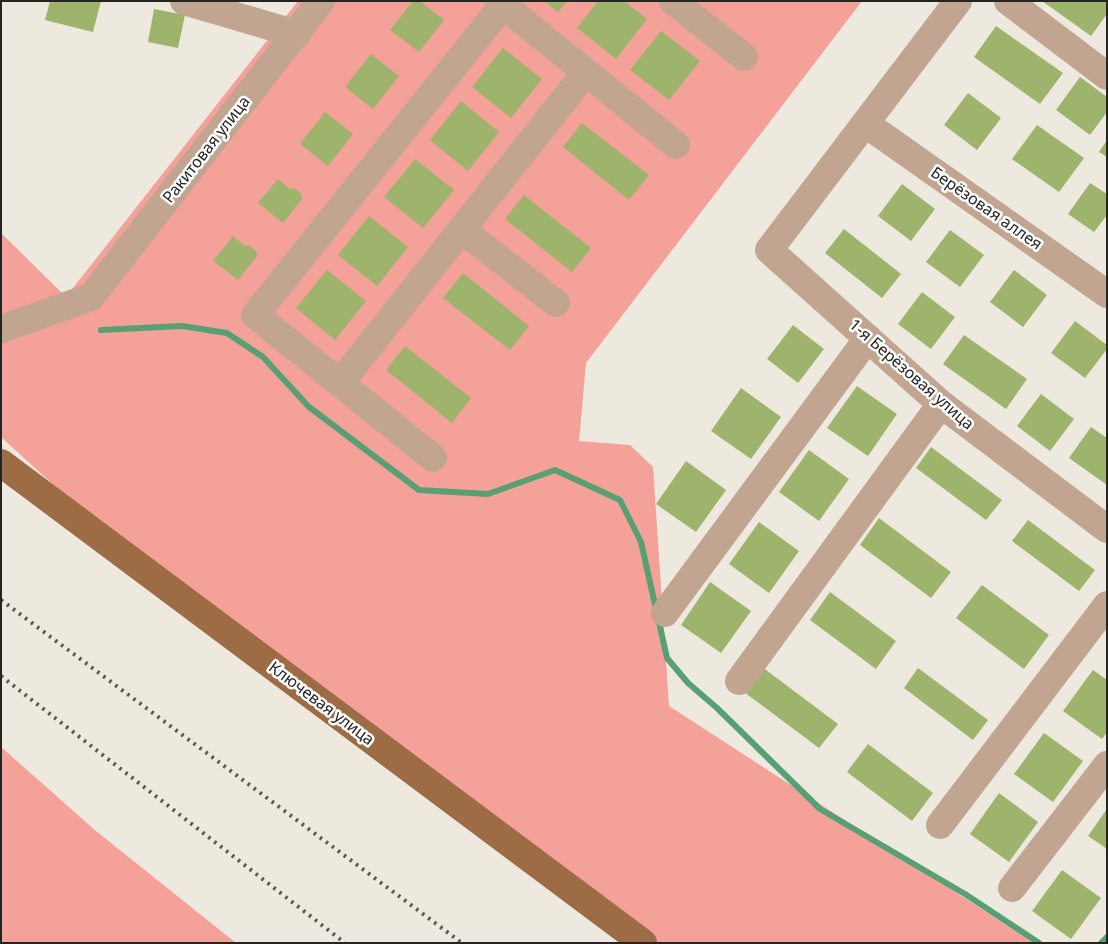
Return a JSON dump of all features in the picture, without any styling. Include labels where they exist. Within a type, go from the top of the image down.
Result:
[{"type":"main road","name":"Ключевая улица","points":[[1,463],[643,943]]},
{"type":"street","points":[[184,1],[297,34]]},
{"type":"street","name":"Ракитовая улица","points":[[1,329],[91,297],[321,1]]},
{"type":"street","points":[[672,1],[744,57]]},
{"type":"street","points":[[866,124],[958,1]]},
{"type":"street","points":[[1008,1],[1107,76]]},
{"type":"street","points":[[433,458],[254,315],[500,3],[676,145]]},
{"type":"street","points":[[340,383],[586,72]]},
{"type":"street","name":"1-я Берёзовая улица","points":[[866,124],[769,250],[941,404],[1107,529]]},
{"type":"street","name":"Берёзовая аллея","points":[[866,124],[1107,294]]},
{"type":"street","points":[[462,230],[556,303]]},
{"type":"street","points":[[665,613],[868,338]]},
{"type":"street","points":[[739,681],[941,404]]},
{"type":"street","points":[[940,825],[1107,605]]},
{"type":"street","points":[[1012,888],[1107,765]]},
{"type":"shaded area","points":[[298,1],[862,1],[586,363],[579,441],[630,445],[653,467],[669,706],[1034,943],[643,943],[164,586],[1,437],[1,233],[66,297]]},
{"type":"shaded area","points":[[1,747],[96,831],[236,943],[1,943]]},
{"type":"building","points":[[50,1],[101,1],[93,32],[45,20]]},
{"type":"building","points":[[413,1],[420,1],[444,20],[419,52],[390,30]]},
{"type":"building","points":[[544,1],[567,1],[558,12]]},
{"type":"building","points":[[598,1],[624,1],[647,19],[616,59],[577,28]]},
{"type":"building","points":[[1042,1],[1107,1],[1107,14],[1091,36]]},
{"type":"building","points":[[154,9],[185,15],[178,48],[148,42]]},
{"type":"building","points":[[996,26],[1063,73],[1040,104],[974,57]]},
{"type":"building","points":[[661,31],[700,61],[669,100],[630,70]]},
{"type":"building","points":[[503,48],[542,79],[511,118],[472,87]]},
{"type":"building","points":[[371,54],[399,76],[373,109],[345,87]]},
{"type":"building","points":[[1080,77],[1107,97],[1107,112],[1090,135],[1056,110]]},
{"type":"building","points":[[968,93],[1001,118],[977,150],[944,125]]},
{"type":"building","points":[[461,101],[499,132],[468,171],[430,140]]},
{"type":"building","points":[[325,112],[353,134],[328,166],[300,144]]},
{"type":"building","points":[[582,123],[649,175],[629,200],[563,147]]},
{"type":"building","points":[[1037,125],[1084,158],[1059,192],[1012,159]]},
{"type":"building","points":[[1107,140],[1107,157],[1099,152]]},
{"type":"building","points":[[415,159],[454,190],[423,228],[384,197]]},
{"type":"building","points":[[278,179],[290,189],[294,188],[301,194],[302,199],[283,223],[258,203]]},
{"type":"building","points":[[1090,183],[1107,194],[1107,215],[1094,232],[1068,214]]},
{"type":"building","points":[[902,184],[935,209],[911,241],[878,216]]},
{"type":"building","points":[[524,195],[591,248],[572,272],[505,219]]},
{"type":"building","points":[[369,216],[408,247],[377,286],[338,255]]},
{"type":"building","points":[[844,229],[901,274],[882,298],[825,253]]},
{"type":"building","points":[[950,230],[984,255],[960,287],[926,262]]},
{"type":"building","points":[[233,236],[245,246],[249,245],[256,251],[257,256],[238,280],[213,261]]},
{"type":"building","points":[[327,270],[366,301],[335,340],[296,308]]},
{"type":"building","points":[[1014,270],[1047,295],[1023,327],[990,302]]},
{"type":"building","points":[[463,273],[529,326],[510,350],[443,298]]},
{"type":"building","points":[[922,292],[955,317],[931,349],[898,324]]},
{"type":"building","points":[[1075,321],[1107,345],[1107,349],[1085,378],[1051,353]]},
{"type":"building","points":[[793,325],[824,349],[798,383],[767,359]]},
{"type":"building","points":[[964,335],[1027,379],[1006,409],[943,364]]},
{"type":"building","points":[[405,346],[471,398],[452,423],[386,370]]},
{"type":"building","points":[[857,386],[897,414],[868,456],[827,428]]},
{"type":"building","points":[[741,388],[781,417],[751,459],[711,431]]},
{"type":"building","points":[[1041,394],[1074,419],[1050,451],[1017,426]]},
{"type":"building","points":[[1091,427],[1107,438],[1107,485],[1069,458]]},
{"type":"building","points":[[931,447],[1002,500],[986,520],[916,468]]},
{"type":"building","points":[[809,450],[849,479],[819,521],[779,492]]},
{"type":"building","points":[[686,461],[726,490],[696,532],[656,504]]},
{"type":"building","points":[[879,518],[951,572],[931,598],[860,545]]},
{"type":"building","points":[[1028,520],[1095,570],[1079,591],[1012,541]]},
{"type":"building","points":[[759,522],[799,551],[769,593],[729,564]]},
{"type":"building","points":[[710,582],[751,611],[721,653],[681,625]]},
{"type":"building","points":[[982,585],[1049,635],[1024,669],[956,618]]},
{"type":"building","points":[[830,592],[896,641],[876,669],[810,620]]},
{"type":"building","points":[[762,667],[838,724],[819,748],[744,692]]},
{"type":"building","points":[[918,668],[988,720],[973,740],[904,688]]},
{"type":"building","points":[[1093,670],[1107,680],[1107,732],[1102,739],[1063,711]]},
{"type":"building","points":[[1044,733],[1083,761],[1053,802],[1014,774]]},
{"type":"building","points":[[868,744],[933,793],[912,821],[847,772]]},
{"type":"building","points":[[999,793],[1038,822],[1009,862],[970,834]]},
{"type":"building","points":[[1107,809],[1107,849],[1088,836]]},
{"type":"building","points":[[1062,870],[1101,898],[1071,939],[1032,911]]},
{"type":"waterway","points":[[101,330],[182,326],[227,333],[263,357],[309,407],[419,490],[488,494],[555,470],[620,500],[641,542],[667,658],[688,683],[717,708],[820,809],[965,894],[1039,943]]},
{"type":"waterway","points":[[1101,943],[1107,937]]},
{"type":"railway","points":[[1,600],[462,943]]},
{"type":"railway","points":[[1,676],[345,943]]}]
